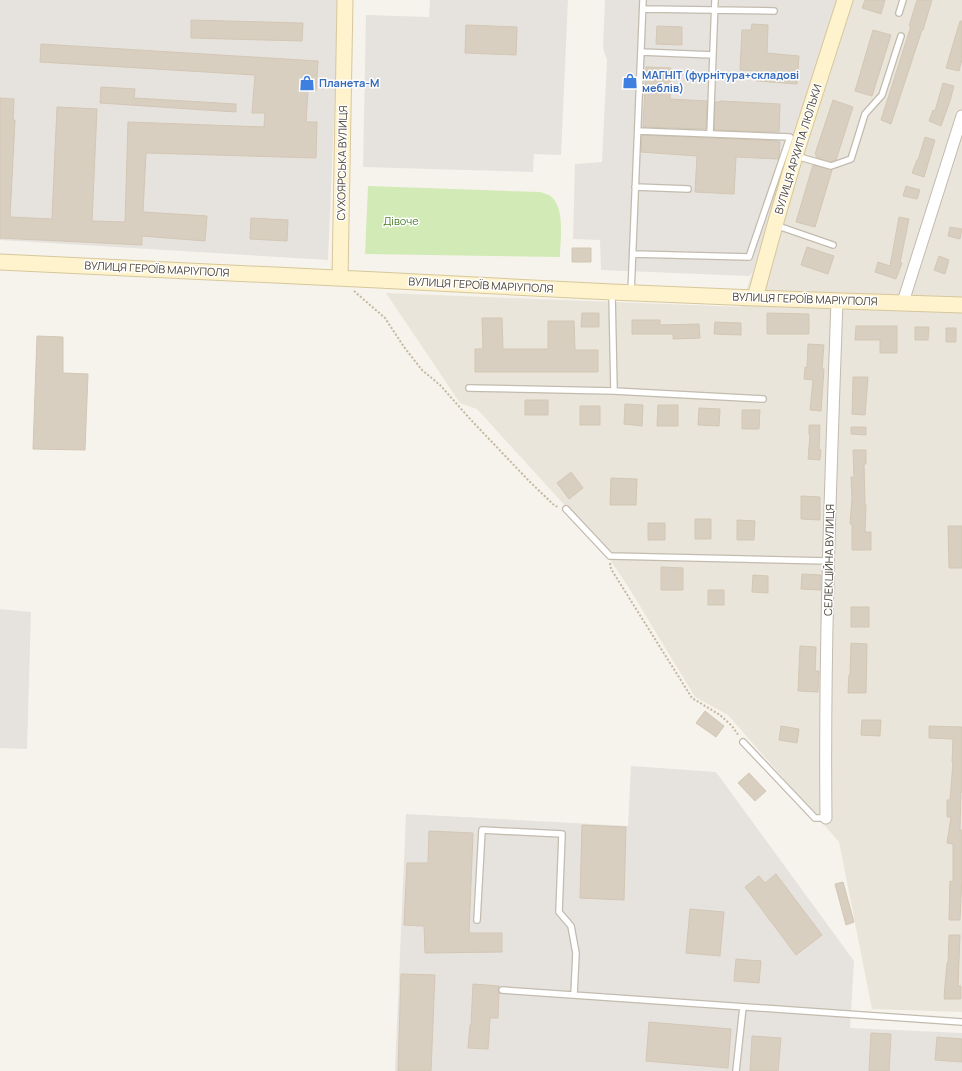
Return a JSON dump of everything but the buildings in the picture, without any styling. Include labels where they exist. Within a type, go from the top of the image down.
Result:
[{"type":"street","name":"СУХОЯРСЬКА ВУЛИЦЯ","points":[[340,278],[345,0]]},
{"type":"street","name":"ВУЛИЦЯ АРХИПА ЛЮЛЬКИ","points":[[755,298],[795,156],[845,0]]},
{"type":"street","points":[[903,302],[962,116]]},
{"type":"street","name":"ВУЛИЦЯ ГЕРОЇВ МАРІУПОЛЯ","points":[[0,262],[631,293],[962,305]]},
{"type":"street","name":"СЕЛЕКЦІЙНА ВУЛИЦЯ","points":[[826,818],[825,757],[828,561],[837,301]]},
{"type":"lane","points":[[631,293],[643,0]]},
{"type":"lane","points":[[710,134],[715,0]]},
{"type":"lane","points":[[899,13],[903,0]]},
{"type":"lane","points":[[643,9],[774,11]]},
{"type":"lane","points":[[795,156],[831,166],[851,159],[865,114],[882,95],[901,36]]},
{"type":"lane","points":[[641,52],[713,55]]},
{"type":"lane","points":[[633,254],[749,257],[790,138],[638,131]]},
{"type":"lane","points":[[635,187],[688,189]]},
{"type":"lane","points":[[775,225],[833,246]]},
{"type":"lane","points":[[612,292],[614,391]]},
{"type":"lane","points":[[470,388],[614,391],[763,399]]},
{"type":"lane","points":[[566,509],[610,556],[828,561]]},
{"type":"lane","points":[[743,742],[815,818],[826,818]]},
{"type":"lane","points":[[477,920],[482,830],[562,834],[559,912],[571,926],[576,953],[574,996]]},
{"type":"lane","points":[[502,990],[743,1008],[962,1022]]},
{"type":"lane","points":[[736,1071],[743,1008]]},
{"type":"path","points":[[340,278],[385,318],[404,347],[422,370],[440,385],[529,481],[555,506],[566,509]]},
{"type":"path","points":[[610,556],[611,569],[692,698],[720,715],[732,726],[743,742]]},
{"type":"shaded area","points":[[0,0],[339,0],[328,260],[0,240]]},
{"type":"shaded area","points":[[430,0],[568,0],[561,155],[534,154],[533,172],[363,167],[366,15],[429,17]]},
{"type":"shaded area","points":[[605,0],[837,0],[753,272],[749,276],[601,270],[600,240],[573,239],[575,164],[602,162],[607,60],[603,48]]},
{"type":"shaded area","points":[[840,0],[962,0],[962,1012],[872,1009],[839,842],[728,715],[695,697],[629,588],[599,543],[477,409],[460,403],[386,293],[741,307]]},
{"type":"shaded area","points":[[0,609],[31,612],[27,749],[0,748]]},
{"type":"shaded area","points":[[631,766],[716,772],[854,961],[850,1028],[962,1033],[962,1071],[395,1071],[406,814],[628,826]]},
{"type":"green space","name":"Дівоче","points":[[368,186],[540,192],[549,195],[558,207],[560,215],[560,257],[365,254]]},
{"type":"place","name":"МАГНІТ (фурнітура+складові меблів)","points":[[630,81]]},
{"type":"place","name":"Планета-М","points":[[307,83]]}]
